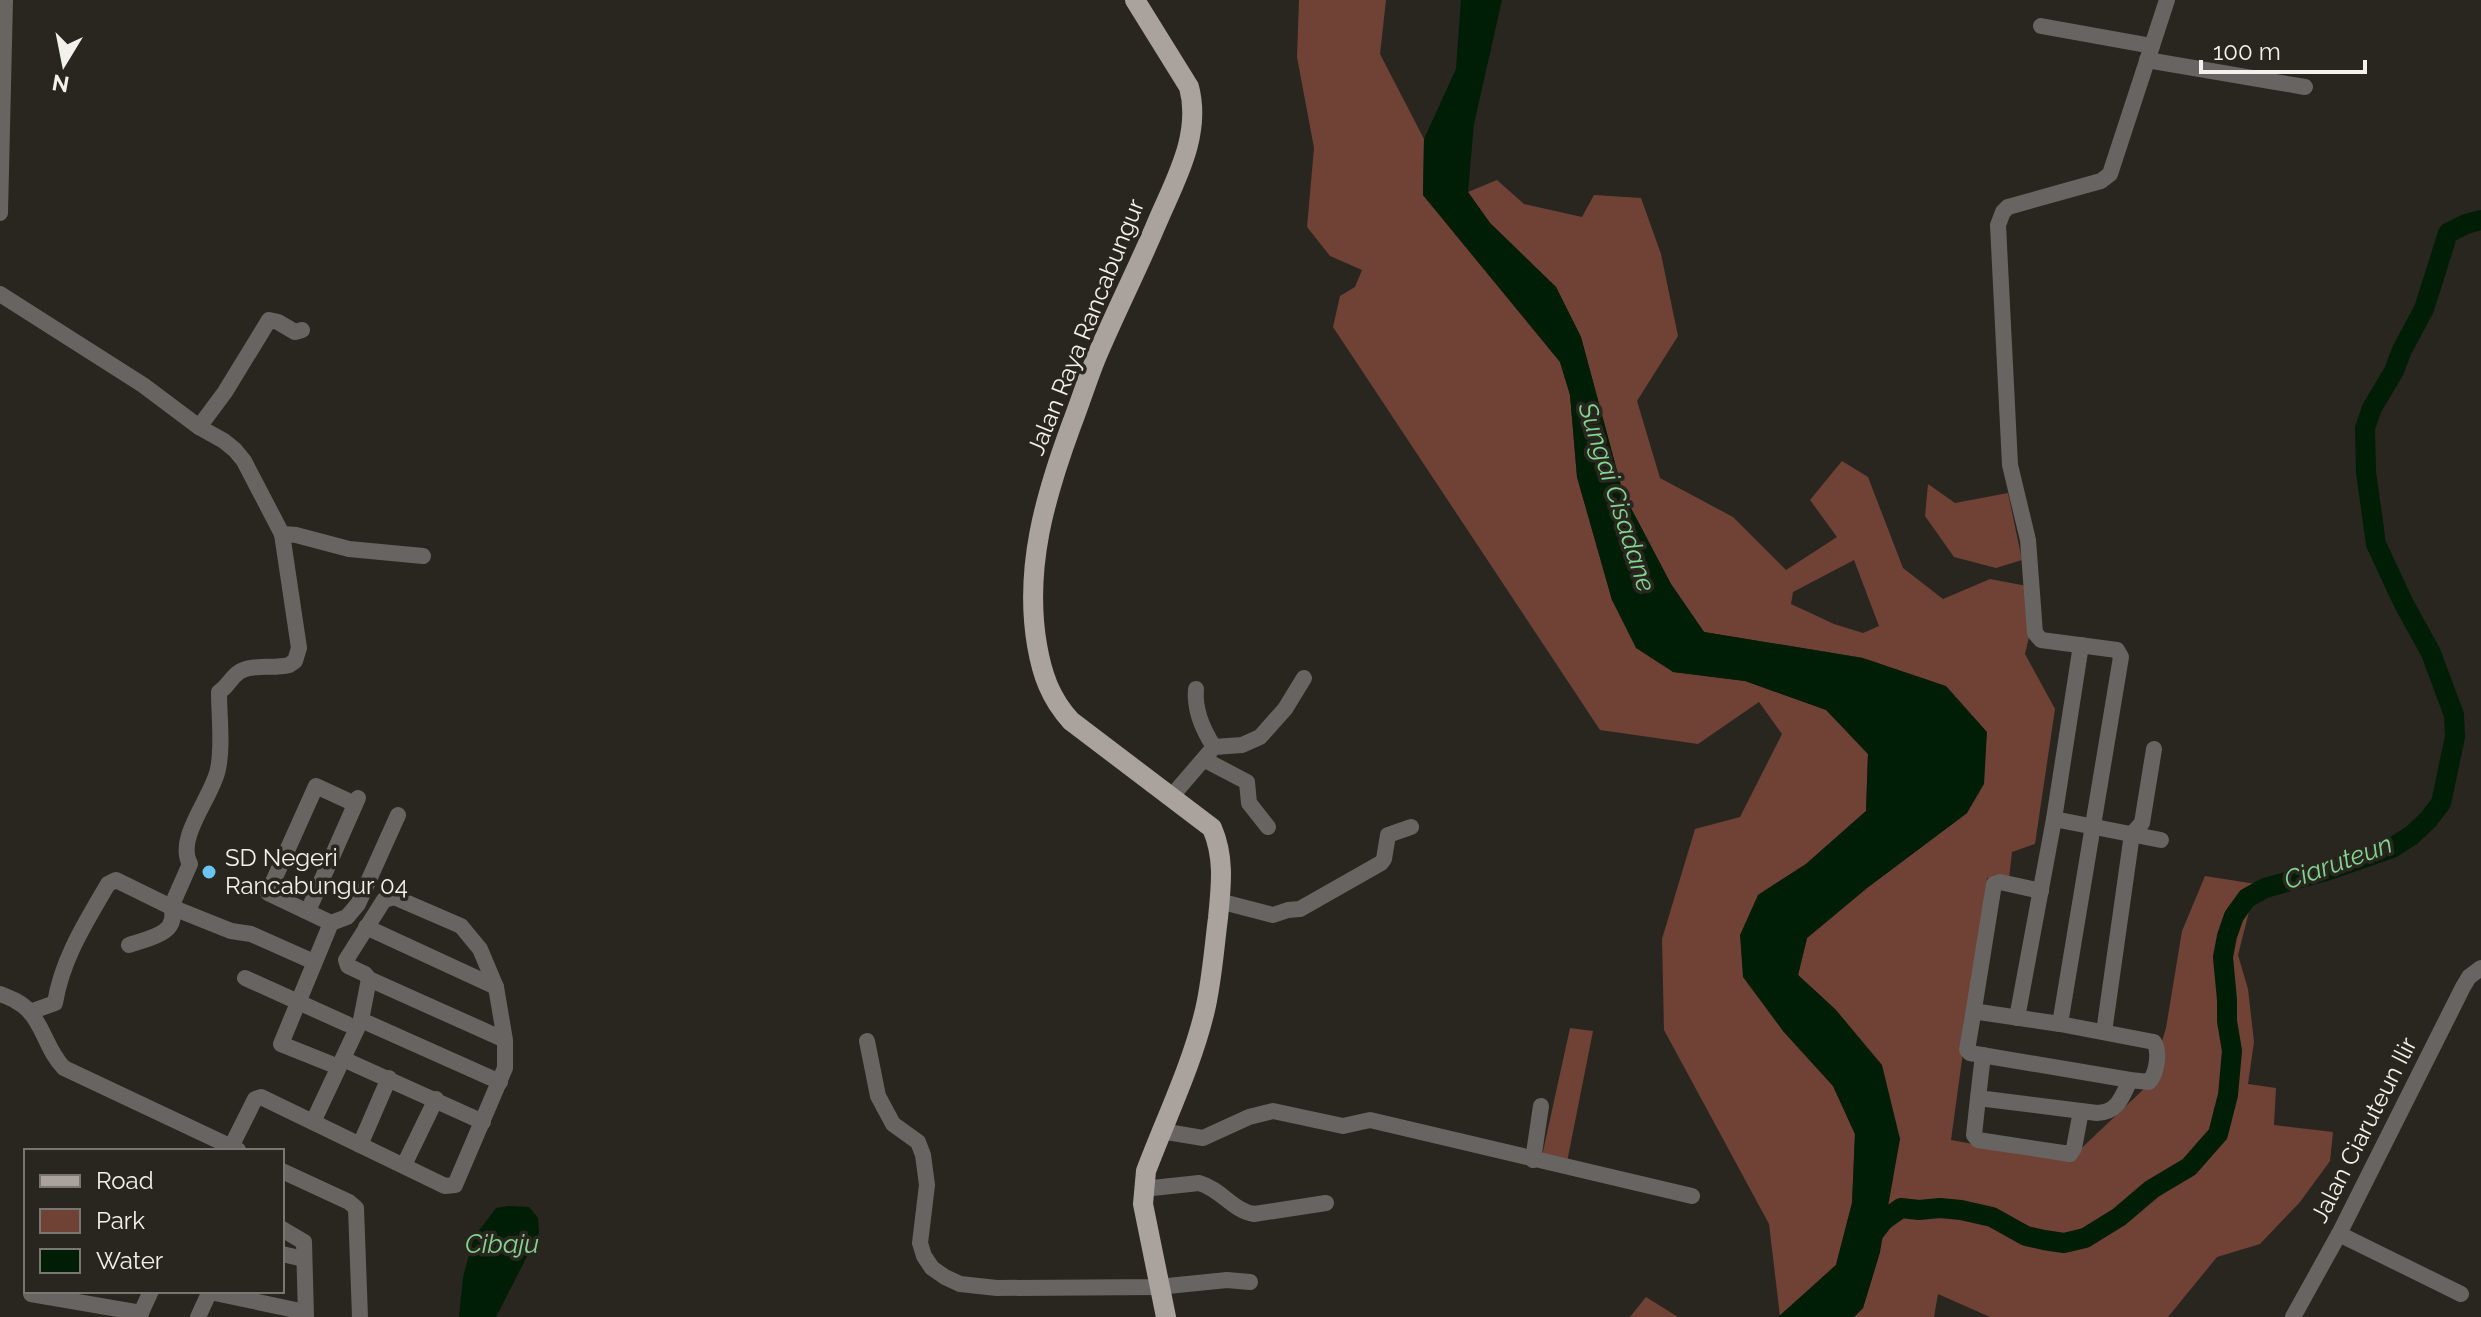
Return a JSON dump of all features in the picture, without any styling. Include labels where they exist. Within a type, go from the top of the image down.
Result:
[{"type":"main road","name":"Jalan Raya Rancabungur","points":[[1135,0],[1189,87],[1192,129],[1184,157],[1142,259],[1096,359],[1055,469],[1038,536],[1032,591],[1041,663],[1048,687],[1061,710],[1071,721],[1212,828],[1218,841],[1221,862],[1219,901],[1205,1011],[1146,1171],[1143,1189],[1143,1204],[1166,1317]]},
{"type":"street","points":[[0,213],[5,0]]},
{"type":"street","points":[[2060,1024],[2121,657],[2117,650],[2041,640],[2035,633],[2028,540],[2010,465],[1998,225],[2008,207],[2107,178],[2167,0]]},
{"type":"street","points":[[2041,26],[2305,87]]},
{"type":"street","points":[[0,294],[224,441],[244,461],[282,534],[299,648],[295,661],[289,665],[242,670],[219,692],[219,768],[188,836],[185,855],[190,864],[171,907],[174,916],[170,928],[129,945]]},
{"type":"street","points":[[199,427],[225,392],[269,320],[295,332],[302,330]]},
{"type":"street","points":[[282,534],[349,549],[423,556]]},
{"type":"street","points":[[2017,1018],[2054,819],[2081,645]]},
{"type":"street","points":[[1171,797],[1209,754],[1260,737],[1285,709],[1304,678]]},
{"type":"street","points":[[1196,689],[1196,702],[1209,754],[1247,782],[1249,803],[1268,827]]},
{"type":"street","points":[[2104,1032],[2132,834],[2142,823],[2154,749]]},
{"type":"street","points":[[308,911],[357,801],[316,786],[268,893],[331,923]]},
{"type":"street","points":[[398,815],[358,904],[347,917],[331,923],[281,1044],[389,1078],[483,1122]]},
{"type":"street","points":[[2054,819],[2161,840]]},
{"type":"street","points":[[1219,901],[1273,915],[1300,909],[1381,863],[1388,835],[1411,827]]},
{"type":"street","points":[[30,1012],[55,1003],[59,980],[71,948],[108,884],[116,880],[171,907],[231,931],[251,934],[314,962]]},
{"type":"street","points":[[1973,1015],[1979,1012],[2142,1039],[2156,1045],[2153,1078],[2149,1082],[2130,1080],[1970,1053],[1967,1050],[1994,884],[2000,882],[2041,891]]},
{"type":"street","points":[[0,994],[30,1012],[53,1058],[64,1068],[226,1148],[255,1099],[261,1097],[445,1186],[455,1185],[505,1068],[505,1040],[496,987],[480,949],[461,926],[394,897],[384,900],[346,960],[348,966],[369,979],[505,1040]]},
{"type":"street","points":[[366,927],[496,987]]},
{"type":"street","name":"Jalan Ciaruteun Ilir","points":[[2293,1317],[2339,1234],[2463,987],[2469,977],[2481,968]]},
{"type":"street","points":[[245,978],[298,1003],[354,1022],[500,1082]]},
{"type":"street","points":[[313,1122],[369,979]]},
{"type":"street","points":[[867,1041],[878,1096],[893,1124],[918,1142],[923,1155],[927,1185],[920,1243],[932,1268],[952,1280],[976,1287],[1158,1287],[1227,1280],[1250,1282]]},
{"type":"street","points":[[1983,1055],[1974,1135],[1978,1140],[2070,1154],[2081,1111]]},
{"type":"street","points":[[360,1145],[389,1078]]},
{"type":"street","points":[[1978,1098],[2107,1113],[2115,1108],[2130,1080]]},
{"type":"street","points":[[404,1165],[436,1099]]},
{"type":"street","points":[[1533,1160],[1541,1106]]},
{"type":"street","points":[[1161,1131],[1203,1138],[1249,1117],[1273,1111],[1343,1126],[1370,1120],[1692,1196]]},
{"type":"street","points":[[284,1172],[356,1208],[360,1317]]},
{"type":"street","points":[[1143,1189],[1199,1183],[1216,1190],[1245,1213],[1254,1214],[1326,1203]]},
{"type":"street","points":[[214,1293],[306,1314],[304,1242],[284,1230]]},
{"type":"street","points":[[2339,1234],[2461,1294]]},
{"type":"street","points":[[284,1254],[304,1259]]},
{"type":"street","points":[[31,1294],[140,1315],[150,1293]]},
{"type":"street","points":[[198,1317],[210,1293]]},
{"type":"green space","points":[[1299,0],[1386,0],[1380,54],[1424,139],[1423,195],[1560,362],[1570,395],[1577,477],[1612,600],[1673,672],[1745,681],[1827,710],[1868,754],[1866,811],[1806,864],[1758,895],[1783,1031],[1833,1086],[1855,1134],[1852,1203],[1836,1265],[1780,1316],[1769,1224],[1664,1030],[1662,939],[1695,829],[1740,817],[1782,734],[1759,702],[1698,744],[1600,730],[1333,327],[1340,296],[1355,287],[1362,270],[1330,256],[1307,227],[1314,148],[1297,57]]},
{"type":"green space","points":[[1497,180],[1524,204],[1582,217],[1594,195],[1641,198],[1661,254],[1678,336],[1637,401],[1660,478],[1733,517],[1786,570],[1837,537],[1810,500],[1842,461],[1868,477],[1903,568],[1943,599],[1990,579],[2027,586],[2035,612],[2025,654],[2055,709],[2035,844],[2012,852],[2009,879],[1987,878],[1951,1140],[2068,1161],[2149,1084],[2166,1028],[2182,931],[2205,876],[2256,884],[2238,955],[2248,989],[2254,1042],[2248,1084],[2276,1088],[2274,1125],[2333,1132],[2330,1161],[2300,1202],[2260,1244],[2217,1257],[2168,1317],[1990,1317],[1938,1294],[1934,1317],[1854,1317],[1863,1308],[1880,1252],[1836,1010],[1798,975],[1807,938],[1867,888],[1967,813],[1863,658],[1704,632],[1671,584],[1623,493],[1581,337],[1556,287],[1490,223],[1468,192]],"holes":[[[1854,560],[1879,626],[1863,633],[1834,624],[1791,604],[1793,592]]]},
{"type":"green space","points":[[1928,484],[1955,503],[2008,493],[2022,560],[1996,568],[1954,557],[1925,516]]},
{"type":"green space","points":[[1570,1028],[1593,1031],[1567,1162],[1542,1156]]},
{"type":"green space","points":[[1646,1297],[1678,1317],[1630,1317]]},
{"type":"water","name":"Sungai Cisadane","points":[[1461,0],[1502,0],[1474,124],[1468,192],[1490,223],[1556,287],[1581,337],[1623,493],[1671,584],[1704,632],[1863,658],[1946,686],[1987,732],[1984,784],[1967,813],[1867,888],[1807,938],[1798,975],[1836,1010],[1882,1065],[1900,1139],[1880,1252],[1863,1308],[1854,1317],[1778,1317],[1836,1265],[1852,1203],[1855,1134],[1833,1086],[1783,1031],[1743,977],[1740,935],[1758,895],[1806,864],[1866,811],[1868,754],[1826,710],[1745,681],[1673,672],[1636,648],[1612,600],[1577,477],[1570,395],[1560,362],[1423,195],[1424,139],[1456,69]]},
{"type":"water","name":"Cibaju","points":[[529,1207],[538,1218],[539,1233],[496,1317],[459,1317],[463,1277],[474,1237],[496,1208]]},
{"type":"waterway","name":"Ciaruteun","points":[[1869,1239],[1884,1220],[1901,1208],[1940,1208],[1992,1217],[2026,1236],[2064,1243],[2085,1238],[2119,1217],[2152,1189],[2189,1167],[2218,1134],[2228,1095],[2232,1051],[2223,957],[2234,916],[2247,898],[2265,888],[2392,848],[2412,835],[2441,803],[2455,737],[2454,715],[2431,653],[2376,544],[2366,472],[2365,428],[2372,408],[2424,309],[2448,233],[2481,220]]},
{"type":"place","name":"SD Negeri Rancabungur 04","points":[[209,872]]}]
